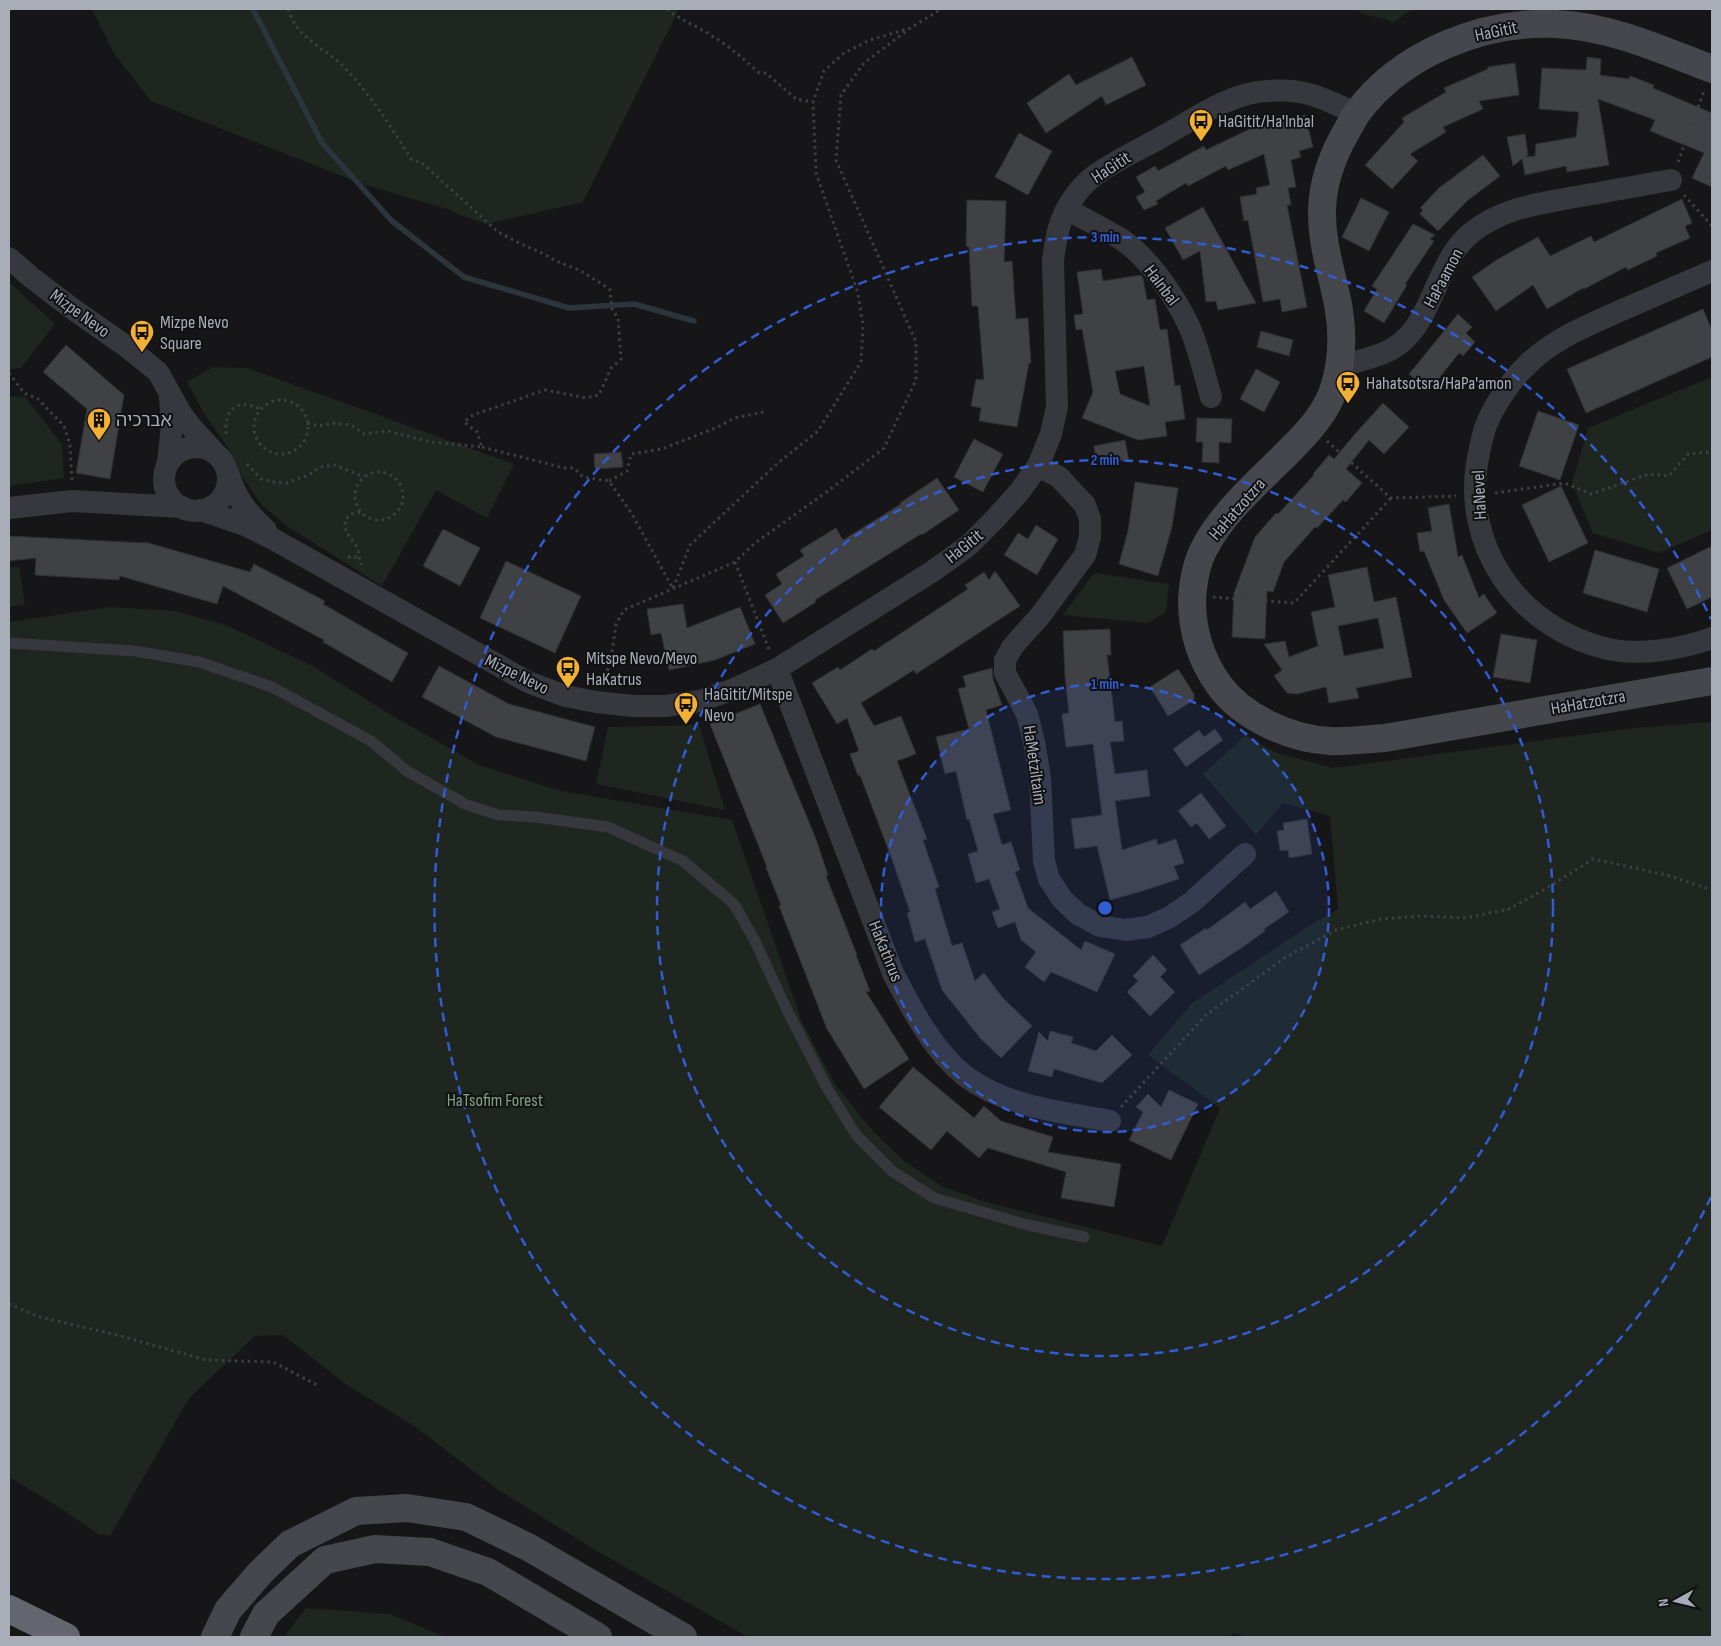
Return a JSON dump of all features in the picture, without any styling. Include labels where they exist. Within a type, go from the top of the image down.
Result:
[{"type":"highway","points":[[9,1609],[66,1637]]},
{"type":"street","name":"HaGitit","points":[[777,670],[968,546],[996,519],[1038,466],[1050,434],[1057,407],[1054,261],[1056,238],[1061,217],[1074,197],[1093,177],[1112,164],[1221,104],[1247,93],[1290,90],[1316,95],[1357,114],[1387,82],[1402,69],[1423,56],[1461,39],[1512,26],[1557,24],[1597,30],[1632,40],[1712,69]]},
{"type":"street","name":"HaHatzotzra","points":[[1357,114],[1336,150],[1324,184],[1322,208],[1322,231],[1326,257],[1339,311],[1342,349],[1340,367],[1333,392],[1322,414],[1312,427],[1234,508],[1204,548],[1193,583],[1194,631],[1212,675],[1226,694],[1245,710],[1275,728],[1310,738],[1331,741],[1385,738],[1712,681]]},
{"type":"street","name":"HaPaamon","points":[[1340,367],[1391,349],[1408,335],[1420,321],[1445,266],[1456,248],[1471,233],[1492,219],[1509,211],[1533,205],[1671,180]]},
{"type":"street","name":"HaInbal","points":[[1066,209],[1122,240],[1162,280],[1176,301],[1190,328],[1211,397]]},
{"type":"street","name":"Mizpe Nevo","points":[[9,258],[70,308],[143,359],[158,372],[187,422],[223,454],[235,494],[240,503],[280,543]]},
{"type":"street","name":"HaNevel","points":[[1712,271],[1558,340],[1523,368],[1506,391],[1486,424],[1475,473],[1475,496],[1482,535],[1493,559],[1510,588],[1530,610],[1552,626],[1580,640],[1610,649],[1643,651],[1675,648],[1712,638]]},
{"type":"street","points":[[166,468],[175,454],[184,448],[195,446],[223,454],[228,482],[225,492],[211,507],[192,509],[174,502],[168,494],[164,484],[166,468],[172,425],[170,391]]},
{"type":"street","name":"HaMetziltaim","points":[[1038,466],[1059,477],[1064,482],[1085,505],[1090,519],[1090,538],[1085,555],[1040,616],[1013,646],[1005,660],[1006,673],[1027,714],[1034,742],[1040,778],[1044,861],[1049,879],[1062,899],[1078,914],[1100,926],[1126,930],[1148,927],[1170,917],[1192,902],[1245,854]]},
{"type":"street","name":"Mizpe Nevo","points":[[112,504],[151,486],[166,468]]},
{"type":"street","name":"Mizpe Nevo","points":[[9,508],[72,501],[192,509],[245,525],[528,682],[564,696],[633,706],[665,706],[700,701],[734,689],[777,670]]},
{"type":"street","name":"HaKathrus","points":[[777,670],[894,972],[908,1002],[926,1031],[946,1057],[965,1076],[993,1092],[1025,1103],[1110,1121]]},
{"type":"street","points":[[215,1637],[228,1610],[260,1573],[290,1544],[356,1511],[407,1508],[466,1517],[528,1547],[683,1637]]},
{"type":"street","points":[[260,1626],[326,1560],[375,1549],[430,1552],[488,1572],[598,1637]]},
{"type":"lane","points":[[9,643],[135,651],[199,662],[272,688],[371,741],[407,771],[467,804],[500,815],[536,817],[608,827],[683,861],[734,904],[754,939],[786,1008],[826,1086],[856,1135],[892,1171],[934,1198],[1024,1224],[1084,1237]]},
{"type":"path","points":[[288,9],[296,26],[322,50],[341,64],[375,103],[412,160],[422,163],[498,232],[544,254],[556,262],[579,270],[610,290],[612,309],[618,318],[621,358],[611,368],[599,394],[586,398],[545,390],[473,415],[464,422],[477,432],[482,447]]},
{"type":"path","points":[[668,9],[680,19],[711,35],[759,73],[766,73],[796,99],[813,102]]},
{"type":"path","points":[[596,702],[612,660],[616,624],[624,610],[734,562],[755,543],[884,448],[916,380],[916,342],[836,160],[841,95],[864,63],[909,29],[941,9]]},
{"type":"path","points":[[673,589],[690,545],[779,462],[818,431],[862,362],[863,326],[858,293],[816,173],[813,102],[824,71],[844,53],[870,40],[909,29]]},
{"type":"path","points":[[1712,69],[1671,180],[1712,226]]},
{"type":"path","points":[[9,373],[24,393],[38,399],[64,426],[70,445],[72,462]]},
{"type":"path","points":[[275,400],[292,402],[305,415],[307,432],[304,440],[298,447],[282,454],[265,448],[255,434],[254,425],[260,409],[267,403],[275,400]]},
{"type":"path","points":[[260,409],[253,406],[239,405],[232,408],[226,422],[223,454],[243,460],[262,479],[274,482],[286,483],[309,475],[320,467],[335,465],[364,476]]},
{"type":"path","points":[[307,424],[319,426],[334,423],[351,425],[364,434],[387,431],[430,442],[482,447],[564,468],[574,468],[583,477],[609,481],[628,470],[631,454],[662,449],[718,427],[734,418],[764,412]]},
{"type":"path","points":[[1312,427],[1391,498],[1475,496],[1565,484],[1590,494],[1649,474],[1669,476],[1688,454],[1712,452]]},
{"type":"path","points":[[371,473],[387,473],[400,483],[403,499],[401,507],[396,513],[382,521],[366,517],[360,512],[354,497],[358,482],[364,476],[371,473]]},
{"type":"path","points":[[609,481],[632,514],[673,589]]},
{"type":"path","points":[[1193,596],[1294,603],[1391,498]]},
{"type":"path","points":[[357,587],[362,563],[357,546],[346,532],[345,520],[351,514],[360,512]]},
{"type":"path","points":[[734,562],[777,670]]},
{"type":"path","points":[[1110,1121],[1124,1103],[1206,1015],[1286,957],[1336,930],[1380,919],[1422,916],[1466,918],[1510,909],[1593,859],[1667,874],[1712,890]]},
{"type":"path","points":[[9,1304],[40,1317],[116,1335],[206,1360],[273,1362],[319,1386]]},
{"type":"green space","points":[[92,9],[679,9],[583,202],[487,224],[451,210],[365,185],[151,101],[115,55]]},
{"type":"green space","points":[[1356,9],[1413,9],[1392,23],[1389,20],[1363,14]]},
{"type":"green space","points":[[9,282],[55,324],[21,368],[9,369]]},
{"type":"green space","points":[[213,367],[247,368],[514,464],[487,518],[436,490],[382,586],[287,526],[262,505],[241,475],[227,446],[203,412],[187,382]]},
{"type":"green space","points":[[1712,377],[1712,530],[1659,553],[1593,533],[1572,483],[1588,428]]},
{"type":"green space","points":[[9,396],[25,397],[62,444],[64,478],[9,486]]},
{"type":"green space","points":[[19,567],[25,604],[9,607],[9,568]]},
{"type":"green space","points":[[1094,573],[1169,584],[1166,612],[1148,623],[1063,615]]},
{"type":"green space","name":"HaTsofim Forest","points":[[110,607],[176,611],[228,626],[311,665],[391,715],[479,765],[561,791],[732,820],[802,1022],[835,1084],[871,1129],[903,1160],[943,1187],[986,1202],[1162,1246],[1220,1108],[1148,1055],[1192,1003],[1307,927],[1338,909],[1330,816],[1283,803],[1256,835],[1203,774],[1245,736],[1277,753],[1333,768],[1634,728],[1712,722],[1712,1637],[1245,1637],[1234,1633],[1228,1637],[748,1637],[592,1548],[497,1489],[414,1426],[347,1385],[283,1335],[255,1336],[189,1398],[110,1536],[98,1534],[59,1507],[9,1477],[9,622]]},
{"type":"green space","points":[[699,725],[725,810],[596,784],[608,727]]},
{"type":"green space","points":[[306,1608],[390,1614],[445,1637],[284,1637]]},
{"type":"building","points":[[1132,57],[1146,85],[1106,105],[1102,96],[1046,133],[1027,103],[1069,74],[1076,85]]},
{"type":"building","points":[[1587,57],[1601,59],[1600,75],[1629,79],[1630,76],[1654,85],[1653,88],[1712,113],[1712,187],[1692,178],[1704,153],[1650,131],[1655,120],[1598,99],[1609,165],[1567,172],[1566,166],[1525,175],[1522,159],[1513,166],[1507,137],[1525,134],[1528,155],[1525,157],[1535,156],[1536,144],[1576,137],[1579,112],[1539,109],[1542,68],[1586,70]]},
{"type":"building","points":[[1515,63],[1519,95],[1479,101],[1483,109],[1443,127],[1446,132],[1410,154],[1418,161],[1392,189],[1365,165],[1404,122],[1402,118],[1446,92],[1444,88],[1488,69],[1488,67]]},
{"type":"building","points":[[1305,115],[1313,147],[1299,151],[1301,157],[1291,160],[1296,187],[1288,188],[1291,205],[1287,205],[1307,307],[1282,312],[1280,299],[1263,302],[1248,220],[1244,221],[1240,197],[1257,194],[1256,188],[1270,185],[1264,154],[1228,170],[1226,166],[1188,186],[1186,183],[1156,201],[1158,204],[1144,210],[1136,197],[1145,192],[1136,177],[1155,166],[1158,171],[1204,146],[1206,150],[1254,127],[1255,129]]},
{"type":"building","points":[[1019,133],[1052,151],[1028,195],[995,177]]},
{"type":"building","points":[[1483,155],[1500,176],[1467,201],[1438,231],[1420,214],[1423,210],[1420,208],[1439,188]]},
{"type":"building","points":[[1361,198],[1389,212],[1369,251],[1342,237]]},
{"type":"building","points":[[1682,199],[1692,223],[1685,226],[1690,238],[1656,253],[1657,256],[1628,270],[1626,267],[1583,288],[1547,309],[1533,285],[1496,311],[1472,277],[1498,259],[1538,237],[1550,256],[1591,236],[1594,242]]},
{"type":"building","points":[[967,200],[1006,201],[1004,262],[1012,261],[1016,319],[1028,318],[1031,363],[1029,363],[1017,427],[979,421],[981,408],[971,406],[976,379],[984,380],[978,306],[972,306],[969,247],[966,246]]},
{"type":"building","points":[[1203,207],[1256,303],[1218,310],[1216,301],[1206,302],[1200,251],[1183,260],[1165,228]]},
{"type":"building","points":[[1413,224],[1435,235],[1430,239],[1434,241],[1405,284],[1407,285],[1384,323],[1364,311],[1377,289],[1372,286]]},
{"type":"building","points":[[1101,269],[1103,281],[1141,275],[1147,300],[1155,299],[1160,330],[1167,329],[1175,386],[1180,385],[1185,419],[1165,422],[1167,436],[1138,440],[1082,418],[1093,392],[1082,329],[1076,330],[1074,315],[1083,314],[1077,272]],"holes":[[[1144,366],[1150,406],[1120,394],[1115,371]]]},
{"type":"building","points":[[1703,309],[1712,330],[1712,357],[1586,413],[1567,369]]},
{"type":"building","points":[[1458,314],[1472,327],[1466,333],[1475,342],[1463,356],[1459,353],[1429,391],[1409,374]]},
{"type":"building","points":[[1261,331],[1293,340],[1289,356],[1257,347]]},
{"type":"building","name":"אברכיה","points":[[66,345],[124,395],[110,479],[76,473],[87,409],[43,372]]},
{"type":"building","points":[[1256,369],[1280,382],[1264,412],[1240,399]]},
{"type":"building","points":[[1383,403],[1409,427],[1384,454],[1369,440],[1346,469],[1362,483],[1346,502],[1343,500],[1317,528],[1315,527],[1284,562],[1273,592],[1267,591],[1265,639],[1232,637],[1234,593],[1255,537],[1314,475],[1329,455],[1334,459]]},
{"type":"building","points":[[1538,411],[1579,425],[1560,480],[1519,466]]},
{"type":"building","points":[[1197,418],[1232,419],[1231,443],[1219,442],[1219,463],[1202,462],[1203,442],[1196,442]]},
{"type":"building","points":[[974,439],[1003,454],[983,492],[954,477]]},
{"type":"building","points":[[1125,440],[1129,461],[1096,460],[1094,446]]},
{"type":"building","points":[[621,452],[623,467],[595,469],[594,454]]},
{"type":"building","points":[[937,478],[959,510],[922,535],[815,600],[816,602],[783,623],[765,595],[782,584],[776,574],[804,556],[800,550],[836,528],[843,540],[901,504]]},
{"type":"building","points":[[1135,482],[1178,488],[1172,527],[1158,576],[1119,564],[1128,531]]},
{"type":"building","points":[[1561,486],[1588,543],[1549,562],[1522,505]]},
{"type":"building","points":[[1449,504],[1458,557],[1462,555],[1479,598],[1484,594],[1497,613],[1467,633],[1444,600],[1424,551],[1420,552],[1417,533],[1432,531],[1428,508]]},
{"type":"building","points":[[1036,525],[1058,539],[1037,575],[1004,555],[1018,533],[1028,539]]},
{"type":"building","points":[[443,529],[480,548],[460,586],[423,566]]},
{"type":"building","points":[[9,536],[145,542],[250,572],[254,564],[325,601],[323,604],[408,653],[392,682],[323,642],[324,640],[223,586],[217,604],[120,576],[119,580],[35,575],[36,558],[9,561]]},
{"type":"building","points":[[1712,546],[1712,597],[1687,609],[1667,568]]},
{"type":"building","points":[[1595,550],[1659,569],[1647,612],[1583,593]]},
{"type":"building","points":[[506,561],[581,596],[555,653],[480,618]]},
{"type":"building","points":[[1367,567],[1374,602],[1396,597],[1412,677],[1356,688],[1359,698],[1329,703],[1326,687],[1297,694],[1287,693],[1274,676],[1282,670],[1264,644],[1285,641],[1289,657],[1318,646],[1311,612],[1335,607],[1328,575]],"holes":[[[1378,618],[1384,648],[1344,656],[1338,626]]]},
{"type":"building","points":[[995,571],[1020,606],[916,674],[914,670],[861,703],[874,726],[901,716],[916,754],[897,761],[927,839],[923,840],[939,887],[935,889],[952,946],[962,943],[975,981],[984,973],[1003,998],[1032,1026],[1001,1058],[981,1039],[942,990],[925,939],[915,942],[907,913],[910,912],[893,862],[860,775],[858,776],[850,754],[859,751],[847,718],[837,724],[812,683],[838,667],[840,670],[872,649],[874,651],[968,589],[965,585],[984,572],[989,580]]},
{"type":"building","points":[[683,604],[687,628],[740,607],[755,644],[715,660],[669,670],[661,633],[651,635],[647,609]]},
{"type":"building","points":[[1110,629],[1111,655],[1107,655],[1115,722],[1122,721],[1124,741],[1110,742],[1115,774],[1147,770],[1150,796],[1115,801],[1122,850],[1156,839],[1158,845],[1176,839],[1184,863],[1174,866],[1179,879],[1110,900],[1097,846],[1075,849],[1071,819],[1102,815],[1093,744],[1066,747],[1062,714],[1069,713],[1063,631]]},
{"type":"building","points":[[1501,634],[1537,640],[1530,683],[1493,677]]},
{"type":"building","points":[[439,666],[509,704],[595,727],[586,761],[496,737],[422,697]]},
{"type":"building","points":[[992,668],[993,679],[1002,705],[986,710],[1011,810],[993,814],[1002,845],[1011,842],[1020,870],[1015,872],[1028,908],[1081,950],[1085,941],[1115,954],[1097,992],[1051,972],[1044,982],[1025,967],[1036,952],[1021,940],[1015,922],[998,928],[992,912],[1000,909],[989,879],[976,883],[968,854],[978,851],[969,819],[967,820],[956,771],[945,774],[936,737],[969,729],[958,689],[966,687],[963,676]]},
{"type":"building","points":[[1178,669],[1194,694],[1194,700],[1168,716],[1150,687]]},
{"type":"building","points":[[760,704],[816,839],[828,875],[826,876],[870,991],[866,992],[909,1059],[864,1089],[827,1029],[779,906],[781,905],[767,867],[710,724]]},
{"type":"building","points":[[1215,729],[1223,740],[1186,767],[1173,749],[1199,730],[1204,737]]},
{"type":"building","points":[[1201,793],[1226,826],[1209,839],[1197,823],[1191,827],[1178,811]]},
{"type":"building","points":[[1307,819],[1312,854],[1289,858],[1288,850],[1280,851],[1277,831],[1284,830],[1283,823]]},
{"type":"building","points":[[1276,891],[1289,912],[1240,949],[1199,975],[1180,945],[1206,928],[1207,930],[1245,902],[1250,909]]},
{"type":"building","points":[[1153,955],[1167,970],[1160,977],[1175,992],[1150,1016],[1127,992],[1138,981],[1133,976]]},
{"type":"building","points":[[1050,1031],[1073,1037],[1071,1043],[1074,1045],[1096,1051],[1112,1035],[1132,1055],[1102,1083],[1054,1069],[1052,1077],[1028,1071],[1039,1032],[1048,1041]]},
{"type":"building","points":[[913,1067],[974,1118],[984,1106],[1001,1121],[1053,1137],[1048,1152],[1121,1164],[1114,1207],[1061,1198],[1066,1172],[988,1148],[979,1158],[947,1131],[931,1150],[879,1107]]},
{"type":"building","points":[[1169,1090],[1198,1104],[1171,1160],[1129,1140],[1143,1112],[1136,1107],[1148,1094],[1161,1107]]},
{"type":"waterway","points":[[253,9],[322,143],[392,221],[464,277],[569,308],[634,304],[694,321]]},
{"type":"place","name":"HaGitit/Ha'Inbal","points":[[1201,142]]},
{"type":"place","name":"Mizpe Nevo Square","points":[[142,353]]},
{"type":"place","name":"Hahatsotsra/HaPa'amon","points":[[1348,404]]},
{"type":"place","name":"אברכיה","points":[[99,441]]},
{"type":"place","name":"Mitspe Nevo/Mevo HaKatrus","points":[[568,689]]},
{"type":"place","name":"HaGitit/Mitspe Nevo","points":[[686,725]]}]
